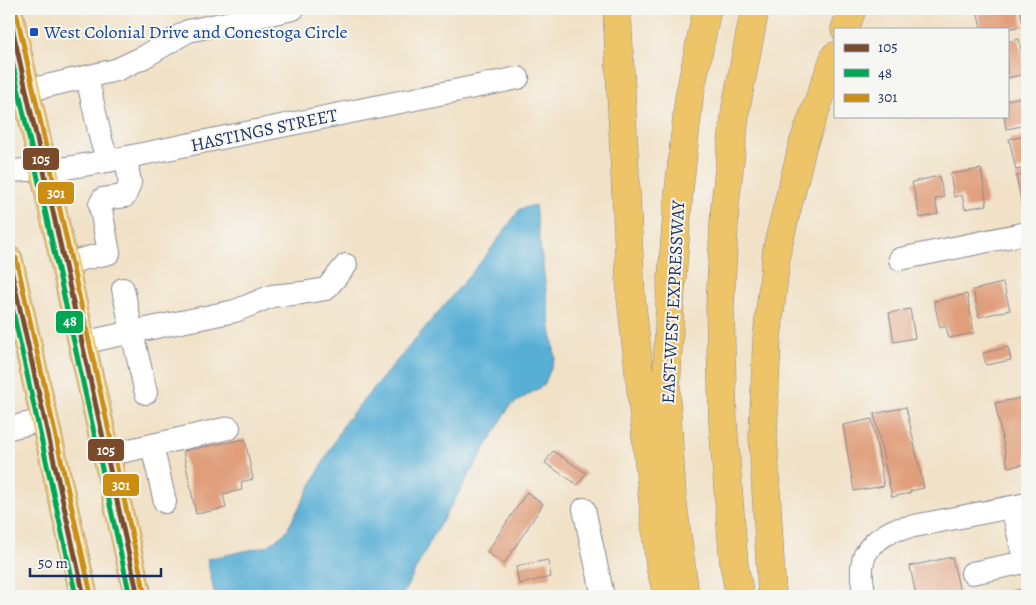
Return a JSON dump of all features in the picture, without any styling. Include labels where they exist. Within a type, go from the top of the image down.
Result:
[{"type":"highway","points":[[617,9],[631,297],[660,566],[668,596]]},
{"type":"highway","name":"EAST-WEST EXPRESSWAY","points":[[685,596],[672,497],[666,396],[670,302],[679,190],[689,98],[707,9]]},
{"type":"highway","points":[[740,596],[734,565],[723,423],[720,307],[725,206],[736,107],[755,9]]},
{"type":"highway","points":[[845,28],[852,9]]},
{"type":"highway","points":[[9,13],[138,596]]},
{"type":"highway","points":[[772,596],[763,436],[767,338],[777,249],[803,144],[834,59]]},
{"type":"highway","points":[[10,276],[84,596]]},
{"type":"street","points":[[25,91],[116,70],[144,57],[188,31],[293,9]]},
{"type":"street","points":[[64,264],[109,253],[100,204],[103,199],[125,196],[130,183],[117,160],[101,140],[87,77]]},
{"type":"street","name":"HASTINGS STREET","points":[[9,171],[66,168],[117,160],[518,78]]},
{"type":"street","points":[[900,260],[1027,233]]},
{"type":"street","points":[[82,343],[235,311],[272,296],[326,289],[346,265]]},
{"type":"street","points":[[123,289],[146,393]]},
{"type":"street","points":[[9,428],[44,420]]},
{"type":"street","points":[[107,455],[229,428]]},
{"type":"street","points":[[152,445],[164,502]]},
{"type":"street","points":[[864,596],[861,578],[862,561],[869,547],[881,536],[894,530],[1020,506],[1026,561],[972,573]]},
{"type":"street","points":[[584,509],[599,596]]},
{"type":"water","points":[[535,205],[555,358],[544,385],[510,406],[432,538],[402,596],[215,596],[207,559],[268,546],[286,532],[345,422],[485,257],[520,209]]},
{"type":"building","points":[[977,9],[1020,9],[1023,26],[1008,29],[981,28]]},
{"type":"building","points":[[1019,39],[1026,74],[1008,78],[1008,42]]},
{"type":"building","points":[[1027,96],[1027,125],[1006,129],[1004,118],[1008,118],[1008,100]]},
{"type":"building","points":[[1027,136],[1027,168],[1016,170],[1009,139]]},
{"type":"building","points":[[981,169],[987,205],[965,209],[962,195],[954,197],[950,174]]},
{"type":"building","points":[[1027,174],[1027,206],[1023,206],[1016,176]]},
{"type":"building","points":[[939,176],[944,197],[935,199],[938,214],[920,218],[912,182]]},
{"type":"building","points":[[1003,283],[1010,310],[979,317],[973,290]]},
{"type":"building","points":[[967,294],[974,333],[949,338],[946,326],[940,328],[934,301]]},
{"type":"building","points":[[910,309],[915,338],[894,342],[889,313]]},
{"type":"building","points":[[1008,347],[1011,360],[986,365],[983,353]]},
{"type":"building","points":[[1027,397],[1027,464],[1008,467],[995,403]]},
{"type":"building","points":[[906,407],[924,488],[892,497],[874,414]]},
{"type":"building","points":[[872,419],[884,486],[854,491],[843,425]]},
{"type":"building","points":[[245,439],[253,479],[241,482],[242,490],[223,494],[226,508],[196,514],[183,451]]},
{"type":"building","points":[[553,451],[586,473],[578,485],[545,463]]},
{"type":"building","points":[[527,492],[543,504],[504,564],[487,552]]},
{"type":"building","points":[[952,557],[961,596],[916,596],[910,566]]},
{"type":"building","points":[[548,560],[551,577],[519,584],[516,566]]},
{"type":"building","points":[[1027,588],[1027,596],[993,596],[993,595]]},
{"type":"transit line","name":"301","points":[[16,11],[145,594]]},
{"type":"transit line","name":"105","points":[[9,13],[138,596]]},
{"type":"transit line","name":"48","points":[[9,47],[130,596]]},
{"type":"transit line","name":"301","points":[[16,258],[91,594]]},
{"type":"transit line","name":"105","points":[[9,260],[84,596]]},
{"type":"transit line","name":"48","points":[[9,293],[76,596]]},
{"type":"place","name":"West Colonial Drive and Conestoga Circle","points":[[34,32]]}]
